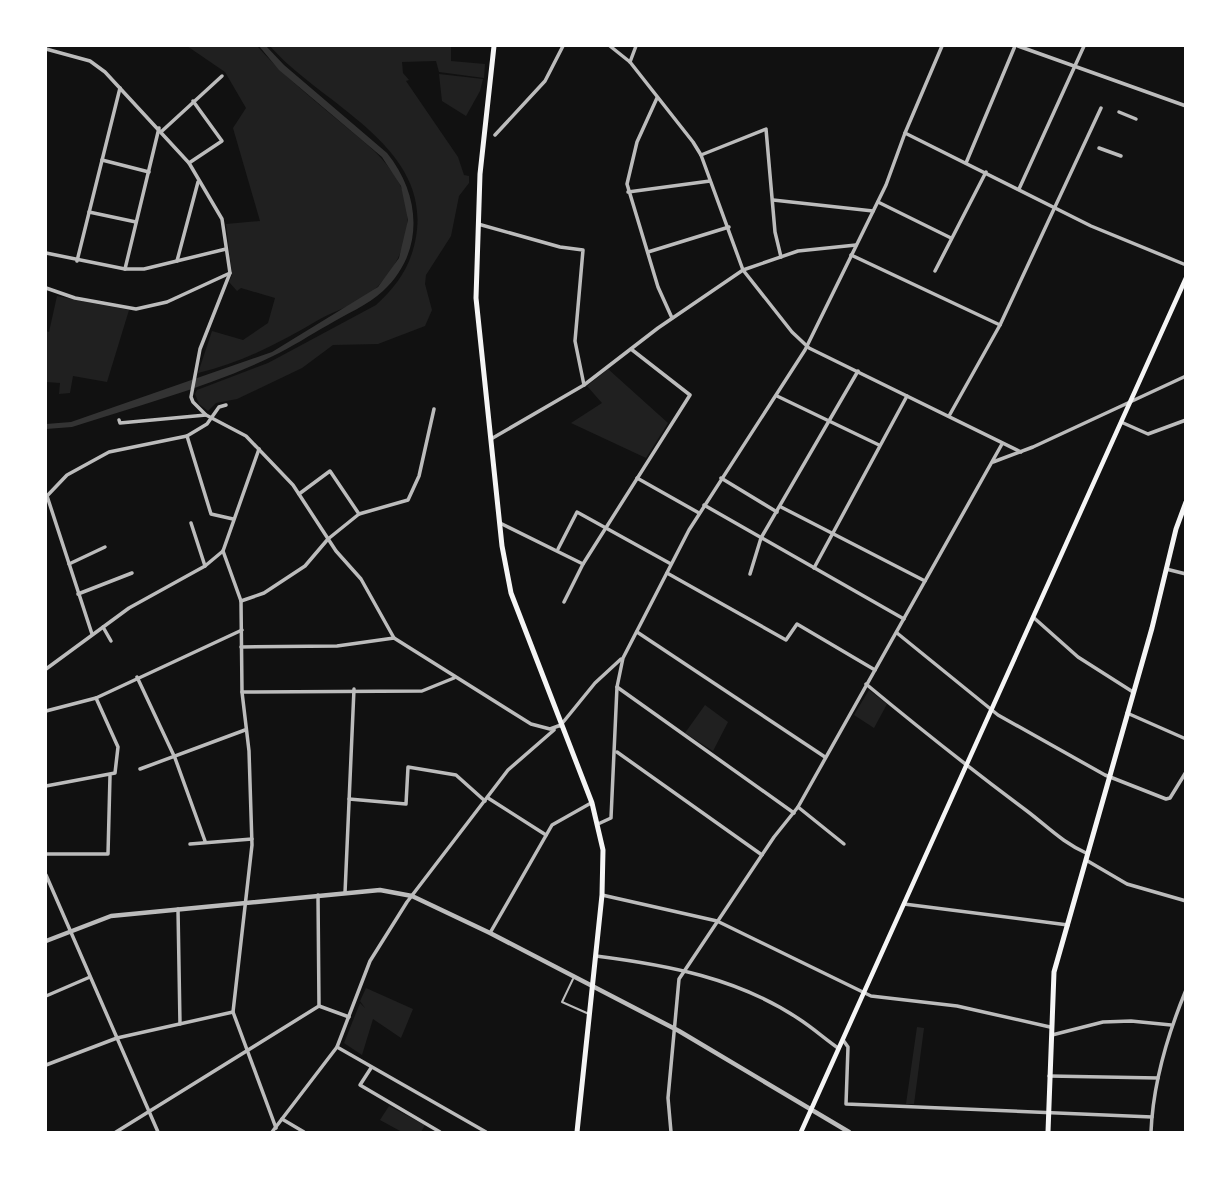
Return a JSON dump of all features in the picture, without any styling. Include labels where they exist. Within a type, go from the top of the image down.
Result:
[{"type":"main road","points":[[494,46],[478,224],[476,298],[500,523],[508,581],[592,803],[603,850],[602,895],[577,1132]]},
{"type":"main road","points":[[801,1132],[1185,278]]},
{"type":"main road","points":[[1048,1132],[1052,982],[1185,505]]},
{"type":"street","points":[[53,51],[56,46]]},
{"type":"street","points":[[495,135],[545,81],[563,46]]},
{"type":"street","points":[[610,46],[630,62],[701,155],[743,270],[807,346],[1021,452]]},
{"type":"street","points":[[630,62],[636,46]]},
{"type":"street","points":[[598,824],[611,818],[617,752],[617,687],[623,658],[699,513],[807,346],[878,202],[942,46]]},
{"type":"street","points":[[965,163],[1016,46],[1185,106]]},
{"type":"street","points":[[1019,189],[1084,46]]},
{"type":"street","points":[[46,49],[90,61],[120,88],[161,129],[189,163],[222,219],[230,273],[200,349],[194,374],[193,402],[206,415],[246,436],[299,494],[328,539],[361,579],[394,638],[531,724],[550,729],[561,725]]},
{"type":"street","points":[[125,269],[161,129],[222,76]]},
{"type":"street","points":[[77,261],[120,88]]},
{"type":"street","points":[[657,98],[637,142],[627,184],[672,318]]},
{"type":"street","points":[[189,163],[222,141],[192,101]]},
{"type":"street","points":[[949,416],[1000,325],[1101,108]]},
{"type":"street","points":[[1119,112],[1136,119]]},
{"type":"street","points":[[701,155],[766,129],[772,200],[781,257]]},
{"type":"street","points":[[905,133],[1145,250],[1185,265]]},
{"type":"street","points":[[1099,148],[1121,156]]},
{"type":"street","points":[[102,160],[149,172]]},
{"type":"street","points":[[936,271],[986,172]]},
{"type":"street","points":[[628,192],[710,181]]},
{"type":"street","points":[[177,261],[198,182]]},
{"type":"street","points":[[772,200],[873,211]]},
{"type":"street","points":[[878,202],[952,238]]},
{"type":"street","points":[[89,212],[136,222]]},
{"type":"street","points":[[478,224],[559,247],[583,250],[575,341],[584,385]]},
{"type":"street","points":[[648,253],[729,227]]},
{"type":"street","points":[[491,439],[584,385],[672,318],[743,270],[816,248],[856,245]]},
{"type":"street","points":[[46,253],[125,269],[144,269],[226,249]]},
{"type":"street","points":[[851,255],[1000,325]]},
{"type":"street","points":[[46,288],[66,296],[136,309],[167,302],[230,273]]},
{"type":"street","points":[[564,602],[583,564],[690,395],[631,349]]},
{"type":"street","points":[[750,574],[761,538],[858,371]]},
{"type":"street","points":[[992,462],[1129,404],[1185,376]]},
{"type":"street","points":[[777,396],[879,445]]},
{"type":"street","points":[[814,568],[907,396]]},
{"type":"street","points":[[92,634],[46,497],[67,475],[109,452],[187,436],[212,418],[219,407],[226,405]]},
{"type":"street","points":[[241,601],[264,593],[305,566],[328,539],[359,514],[408,500],[419,476],[434,409]]},
{"type":"street","points":[[119,420],[120,423],[206,415]]},
{"type":"street","points":[[1121,422],[1149,434],[1185,420]]},
{"type":"street","points":[[187,436],[211,514],[233,519]]},
{"type":"street","points":[[671,1132],[668,1098],[678,979],[798,807],[1002,444]]},
{"type":"street","points":[[46,669],[160,588],[205,566],[223,551],[258,449]]},
{"type":"street","points":[[299,494],[330,471],[359,514]]},
{"type":"street","points":[[636,478],[699,513]]},
{"type":"street","points":[[720,478],[777,512]]},
{"type":"street","points":[[704,505],[904,619]]},
{"type":"street","points":[[780,507],[925,581]]},
{"type":"street","points":[[558,550],[577,512],[671,564]]},
{"type":"street","points":[[191,523],[205,566]]},
{"type":"street","points":[[500,523],[583,564]]},
{"type":"street","points":[[69,564],[105,547]]},
{"type":"street","points":[[223,551],[241,601],[242,692],[252,839],[233,1012],[276,1128]]},
{"type":"street","points":[[1166,569],[1185,574]]},
{"type":"street","points":[[78,594],[132,573]]},
{"type":"street","points":[[666,573],[786,640],[797,624],[875,670]]},
{"type":"street","points":[[1033,617],[1078,657],[1133,692]]},
{"type":"street","points":[[103,627],[111,641]]},
{"type":"street","points":[[46,711],[96,698],[136,677],[242,630]]},
{"type":"street","points":[[637,632],[825,757]]},
{"type":"street","points":[[897,633],[992,709],[1109,777],[1166,799],[1170,798],[1185,772]]},
{"type":"street","points":[[241,647],[337,646],[394,638]]},
{"type":"street","points":[[272,1132],[337,1047],[380,940],[412,896],[486,799],[527,751],[561,725],[595,683],[623,658]]},
{"type":"street","points":[[136,677],[175,758],[205,841]]},
{"type":"street","points":[[242,692],[422,691],[454,678]]},
{"type":"street","points":[[866,684],[966,767],[1043,823],[1060,839],[1127,884],[1185,901]]},
{"type":"street","points":[[617,687],[794,813]]},
{"type":"street","points":[[345,892],[354,690]]},
{"type":"street","points":[[46,786],[115,773],[118,747],[96,698]]},
{"type":"street","points":[[1127,713],[1185,739]]},
{"type":"street","points":[[140,769],[245,730]]},
{"type":"street","points":[[617,752],[762,855]]},
{"type":"street","points":[[349,799],[406,804],[408,767],[456,775],[486,799],[545,835]]},
{"type":"street","points":[[46,854],[108,854],[110,776]]},
{"type":"street","points":[[490,933],[552,825],[592,803]]},
{"type":"street","points":[[798,807],[844,844]]},
{"type":"street","points":[[190,844],[252,839]]},
{"type":"street","points":[[46,875],[158,1132]]},
{"type":"street","points":[[46,941],[111,916],[345,892],[380,890],[412,896],[673,1027],[849,1132]]},
{"type":"street","points":[[318,895],[319,1006]]},
{"type":"street","points":[[602,895],[717,921],[863,993],[957,1006],[1050,1027]]},
{"type":"street","points":[[904,904],[1068,925]]},
{"type":"street","points":[[178,909],[180,1024]]},
{"type":"street","points":[[596,956],[683,969],[742,988],[799,1018],[839,1048]]},
{"type":"street","points":[[46,996],[90,977]]},
{"type":"street","points":[[1151,1132],[1157,1078],[1171,1025],[1185,990]]},
{"type":"street","points":[[319,1006],[349,1017]]},
{"type":"street","points":[[116,1132],[149,1114],[319,1006]]},
{"type":"street","points":[[46,1065],[117,1038],[233,1012]]},
{"type":"street","points":[[1050,1035],[1103,1022],[1130,1021],[1171,1025]]},
{"type":"street","points":[[842,1040],[848,1046],[846,1104],[1152,1117]]},
{"type":"street","points":[[337,1047],[486,1132]]},
{"type":"street","points":[[371,1067],[360,1085],[440,1132]]},
{"type":"street","points":[[1049,1076],[1157,1078]]},
{"type":"street","points":[[282,1119],[304,1132]]},
{"type":"lane","points":[[574,976],[562,1002],[590,1014]]},
{"type":"shaded area","points":[[187,46],[257,46],[296,85],[381,158],[402,188],[408,220],[406,236],[394,266],[372,292],[261,351],[198,373],[212,331],[243,340],[268,323],[275,298],[241,288],[237,291],[229,282],[232,275],[226,224],[260,221],[233,128],[246,108],[225,72]]},
{"type":"shaded area","points":[[259,46],[266,46],[284,65],[387,153],[398,169],[407,187],[414,223],[412,241],[397,276],[377,296],[357,309],[287,349],[249,367],[174,395],[72,427],[46,429],[46,424],[71,422],[272,352],[378,287],[399,258],[408,220],[401,186],[382,157],[279,70]]},
{"type":"shaded area","points":[[270,46],[451,46],[451,61],[485,64],[484,78],[439,72],[436,61],[402,62],[403,73],[409,80],[406,81],[458,157],[464,175],[469,176],[469,183],[459,196],[451,236],[426,275],[425,284],[432,310],[425,326],[378,344],[333,345],[302,368],[237,399],[216,403],[208,411],[199,404],[195,394],[197,390],[268,363],[376,305],[402,275],[411,257],[416,237],[416,205],[407,177],[390,151]]},
{"type":"shaded area","points":[[439,74],[483,79],[480,91],[466,116],[442,101]]},
{"type":"shaded area","points":[[57,296],[129,310],[107,382],[73,376],[70,393],[59,394],[60,383],[46,382],[46,331],[49,332]]},
{"type":"shaded area","points":[[608,369],[668,423],[646,458],[571,423],[602,403],[587,386]]},
{"type":"shaded area","points":[[869,690],[887,704],[874,728],[854,715]]},
{"type":"shaded area","points":[[705,705],[728,722],[713,751],[685,733]]},
{"type":"shaded area","points":[[366,988],[413,1009],[401,1038],[373,1019],[362,1055],[344,1043],[360,1003],[365,1008],[360,1001]]},
{"type":"shaded area","points":[[917,1027],[924,1028],[914,1104],[906,1104]]},
{"type":"shaded area","points":[[389,1106],[425,1125],[421,1132],[402,1132],[380,1120]]}]
